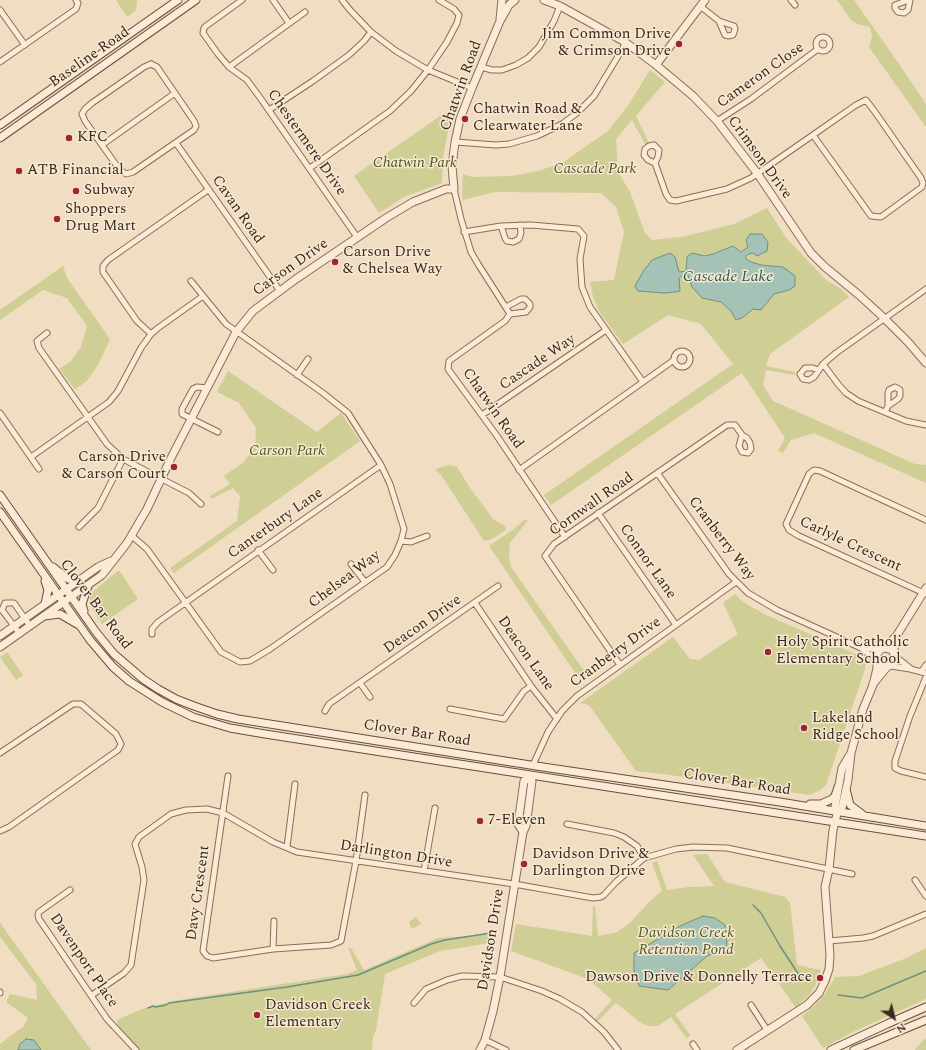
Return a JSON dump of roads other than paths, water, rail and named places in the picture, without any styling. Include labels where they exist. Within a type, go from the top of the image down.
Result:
[{"type":"main road","name":"Baseline Road","points":[[0,125],[178,0]]},
{"type":"main road","name":"Baseline Road","points":[[0,138],[196,0]]},
{"type":"main road","name":"Chatwin Road","points":[[500,21],[502,0]]},
{"type":"main road","name":"Chatwin Road","points":[[454,189],[452,166],[460,119],[500,21],[509,5],[515,0]]},
{"type":"main road","name":"Crimson Drive","points":[[544,0],[560,6],[625,42],[656,65],[693,96],[717,121],[757,173],[811,253],[884,318],[926,363]]},
{"type":"main road","points":[[656,65],[703,3]]},
{"type":"main road","name":"Carson Drive","points":[[0,647],[72,598],[102,575],[132,536],[236,332],[253,311],[357,237],[413,202],[446,189],[454,189]]},
{"type":"main road","name":"Clover Bar Road","points":[[0,495],[88,621],[114,654],[143,679],[176,699],[217,714],[238,719],[838,811],[926,826]]},
{"type":"main road","name":"Clover Bar Road","points":[[0,512],[79,625],[100,653],[113,667],[129,681],[162,702],[179,711],[208,722],[230,728],[265,734],[926,836]]},
{"type":"main road","name":"Carson Drive","points":[[0,636],[98,567],[113,560]]},
{"type":"main road","points":[[47,563],[68,579],[80,581]]},
{"type":"main road","points":[[43,575],[48,590],[46,604]]},
{"type":"main road","points":[[88,586],[82,604],[88,621]]},
{"type":"main road","points":[[737,1050],[808,1005],[818,993],[825,981],[829,969],[829,941],[825,887],[829,869],[833,830],[838,811],[842,808],[851,753],[863,709],[873,684],[877,668],[877,654],[897,635],[925,592]]},
{"type":"main road","points":[[44,616],[60,614],[79,625]]},
{"type":"main road","points":[[873,684],[894,663],[897,635]]},
{"type":"main road","points":[[883,649],[892,650],[895,655]]},
{"type":"main road","points":[[876,660],[878,665],[882,667],[889,667]]},
{"type":"main road","points":[[838,811],[835,807],[842,768],[851,753]]},
{"type":"main road","points":[[530,776],[533,765]]},
{"type":"main road","name":"Davidson Drive","points":[[480,1050],[493,1011],[500,977],[523,832],[518,824],[524,781],[530,776]]},
{"type":"main road","points":[[780,802],[821,804],[835,796],[838,787]]},
{"type":"main road","points":[[846,789],[850,805],[855,810],[867,817]]},
{"type":"main road","points":[[832,1050],[926,1007]]},
{"type":"main road","points":[[854,1050],[926,1020]]},
{"type":"street","points":[[0,62],[76,9],[78,3],[76,0]]},
{"type":"street","name":"Chestermere Drive","points":[[242,0],[204,28],[203,33],[229,67],[247,80],[357,237]]},
{"type":"street","points":[[273,0],[289,23]]},
{"type":"street","points":[[342,0],[371,32],[396,51],[428,70],[472,88]]},
{"type":"street","points":[[310,168],[390,111],[411,91],[428,70],[447,42],[459,15],[454,9],[439,0]]},
{"type":"street","points":[[791,0],[795,5]]},
{"type":"street","points":[[703,3],[719,22]]},
{"type":"street","points":[[481,67],[492,70],[502,70],[516,65],[528,58],[539,47],[560,6]]},
{"type":"street","points":[[0,10],[25,45]]},
{"type":"street","points":[[229,67],[306,12]]},
{"type":"street","points":[[269,110],[349,55],[371,32]]},
{"type":"street","points":[[455,142],[496,145],[509,144],[536,136],[562,124],[577,113],[594,96],[623,48],[625,42]]},
{"type":"street","name":"Cameron Close","points":[[717,121],[751,99],[818,49]]},
{"type":"street","points":[[151,64],[157,67],[175,93],[194,121],[196,126],[194,130],[128,174],[121,171],[82,114],[85,108],[144,67],[151,64]]},
{"type":"street","points":[[102,145],[175,93]]},
{"type":"street","points":[[655,163],[666,194],[670,200],[676,201],[727,189],[751,178],[859,103],[866,100],[921,178],[923,183],[922,187],[881,216],[871,216],[813,135]]},
{"type":"street","name":"Cavan Road","points":[[176,143],[280,291]]},
{"type":"street","name":"Chatwin Road","points":[[454,189],[464,232],[471,252],[510,314],[505,321],[449,361],[448,369],[482,415],[565,537]]},
{"type":"street","points":[[151,334],[137,320],[105,275],[103,272],[103,266],[108,260],[208,190]]},
{"type":"street","points":[[464,232],[501,226],[520,225],[578,229],[584,236],[580,259],[582,287],[590,307],[643,382]]},
{"type":"street","points":[[501,226],[505,238],[513,242],[518,239],[521,234],[520,225]]},
{"type":"street","name":"Chelsea Way","points":[[132,536],[147,549],[220,652],[240,662],[250,661],[270,649],[387,567],[395,555],[404,529],[390,484],[381,465],[348,412],[226,324],[191,281]]},
{"type":"street","points":[[818,370],[836,353],[926,289]]},
{"type":"street","points":[[31,457],[104,406],[118,391],[141,348],[151,334],[203,296]]},
{"type":"street","points":[[506,307],[521,299],[525,299],[530,304],[530,307],[526,312],[510,314]]},
{"type":"street","name":"Cascade Way","points":[[482,415],[606,330]]},
{"type":"street","points":[[47,333],[38,339],[37,345],[104,441],[123,459],[189,493],[201,504]]},
{"type":"street","points":[[297,375],[308,359]]},
{"type":"street","points":[[519,470],[674,360]]},
{"type":"street","points":[[823,364],[846,393],[858,401],[906,421],[926,425]]},
{"type":"street","points":[[207,388],[194,387],[182,412],[183,415],[218,432]]},
{"type":"street","points":[[884,412],[888,406]]},
{"type":"street","points":[[0,413],[39,469]]},
{"type":"street","name":"Cornwall Road","points":[[620,665],[545,556],[554,544],[728,425],[735,425],[742,435]]},
{"type":"street","points":[[79,527],[98,508],[123,459]]},
{"type":"street","name":"Canterbury Lane","points":[[152,634],[152,629],[158,622],[258,550],[381,465]]},
{"type":"street","name":"Carlyle Crescent","points":[[925,592],[800,536],[789,530],[786,524],[809,474],[814,470],[820,471],[926,520]]},
{"type":"street","name":"Cranberry Way","points":[[658,474],[736,582],[748,593],[767,605],[861,648],[876,660]]},
{"type":"street","name":"Connor Lane","points":[[598,513],[676,625]]},
{"type":"street","points":[[401,541],[411,542],[427,536]]},
{"type":"street","points":[[258,550],[272,570]]},
{"type":"street","points":[[351,564],[365,582]]},
{"type":"street","name":"Cranberry Drive","points":[[533,765],[548,732],[562,711],[577,696],[736,582]]},
{"type":"street","name":"Deacon Drive","points":[[325,712],[330,704],[498,586]]},
{"type":"street","points":[[20,634],[2,610],[5,603],[14,603],[30,626]]},
{"type":"street","name":"Deacon Lane","points":[[475,603],[531,686],[557,719]]},
{"type":"street","name":"Cranberry Way","points":[[861,648],[883,649]]},
{"type":"street","points":[[895,655],[910,669]]},
{"type":"street","points":[[889,667],[923,672],[926,665]]},
{"type":"street","points":[[926,677],[910,716],[895,761],[895,768],[901,771],[926,776]]},
{"type":"street","points":[[360,683],[370,696]]},
{"type":"street","points":[[450,709],[504,719],[524,692],[531,686]]},
{"type":"street","points":[[0,753],[73,704],[81,704],[116,734],[121,744],[118,750],[9,827],[0,831]]},
{"type":"street","points":[[223,813],[228,776]]},
{"type":"street","points":[[287,847],[295,784]]},
{"type":"street","points":[[356,861],[365,795]]},
{"type":"street","points":[[424,871],[435,808]]},
{"type":"street","name":"Darlington Drive","points":[[92,995],[124,973],[131,965],[144,880],[142,867],[135,844],[139,837],[171,814],[197,809],[207,809],[223,813],[273,842],[296,852],[514,884],[593,898],[601,897],[644,858],[676,849],[693,847],[727,848],[852,874]]},
{"type":"street","name":"Davy Crescent","points":[[223,813],[203,951],[207,956],[213,958],[273,949],[331,945],[341,941],[356,861]]},
{"type":"street","points":[[567,824],[614,833],[624,837],[638,846],[644,858]]},
{"type":"street","points":[[915,880],[926,896]]},
{"type":"street","name":"Davenport Place","points":[[70,890],[41,910],[38,915],[41,923],[107,1018],[136,1050]]},
{"type":"street","points":[[829,941],[873,936],[926,914]]},
{"type":"street","points":[[273,949],[274,921]]},
{"type":"street","points":[[414,1003],[426,989],[455,978],[462,976],[500,977],[542,991],[560,999],[582,1012],[604,1032],[618,1050]]},
{"type":"street","points":[[751,1005],[767,1030]]},
{"type":"street","points":[[484,1040],[506,1050]]},
{"type":"street","points":[[693,1044],[697,1050]]},
{"type":"water","name":"Cascade Lake","points":[[750,234],[762,234],[768,242],[767,251],[757,256],[753,253],[749,254],[746,256],[746,259],[761,265],[783,267],[795,276],[795,286],[789,290],[774,294],[761,310],[753,309],[742,318],[736,320],[731,311],[721,302],[702,298],[692,287],[688,275],[683,275],[679,278],[680,291],[664,293],[638,291],[635,286],[644,270],[652,260],[670,253],[675,257],[679,272],[686,271],[687,257],[692,253],[704,256],[733,246],[741,252],[748,247],[746,240]]},
{"type":"water","points":[[703,916],[715,918],[725,925],[727,945],[722,950],[707,956],[668,990],[639,986],[634,971],[634,953],[682,925]]},
{"type":"water","points":[[26,1039],[34,1040],[41,1050],[18,1050],[20,1044]]},
{"type":"waterway","points":[[753,905],[761,913],[803,981]]},
{"type":"waterway","points":[[148,1008],[166,1005],[169,1003],[287,987],[358,975],[431,944],[445,940],[491,933]]},
{"type":"waterway","points":[[838,995],[862,998],[926,971]]},
{"type":"place","name":"Jim Common Drive & Crimson Drive","points":[[679,44]]},
{"type":"place","name":"Chatwin Road & Clearwater Lane","points":[[465,119]]},
{"type":"place","name":"KFC","points":[[69,138]]},
{"type":"place","name":"ATB Financial","points":[[19,171]]},
{"type":"place","name":"Subway","points":[[76,191]]},
{"type":"place","name":"Shoppers Drug Mart","points":[[57,219]]},
{"type":"place","name":"Carson Drive & Chelsea Way","points":[[335,262]]},
{"type":"place","name":"Carson Drive & Carson Court","points":[[174,467]]},
{"type":"place","name":"Holy Spirit Catholic Elementary School","points":[[768,652]]},
{"type":"place","name":"Lakeland Ridge School","points":[[804,728]]},
{"type":"place","name":"7-Eleven","points":[[480,821]]},
{"type":"place","name":"Davidson Drive & Darlington Drive","points":[[524,864]]},
{"type":"place","name":"Dawson Drive & Donnelly Terrace","points":[[820,978]]},
{"type":"place","name":"Davidson Creek Elementary","points":[[257,1015]]},
{"type":"park label","name":"Chatwin Park","points":[[415,164]]},
{"type":"park label","name":"Cascade Park","points":[[595,170]]},
{"type":"park label","name":"Carson Park","points":[[287,452]]},
{"type":"park label","name":"Davidson Creek Retention Pond","points":[[686,942]]}]
